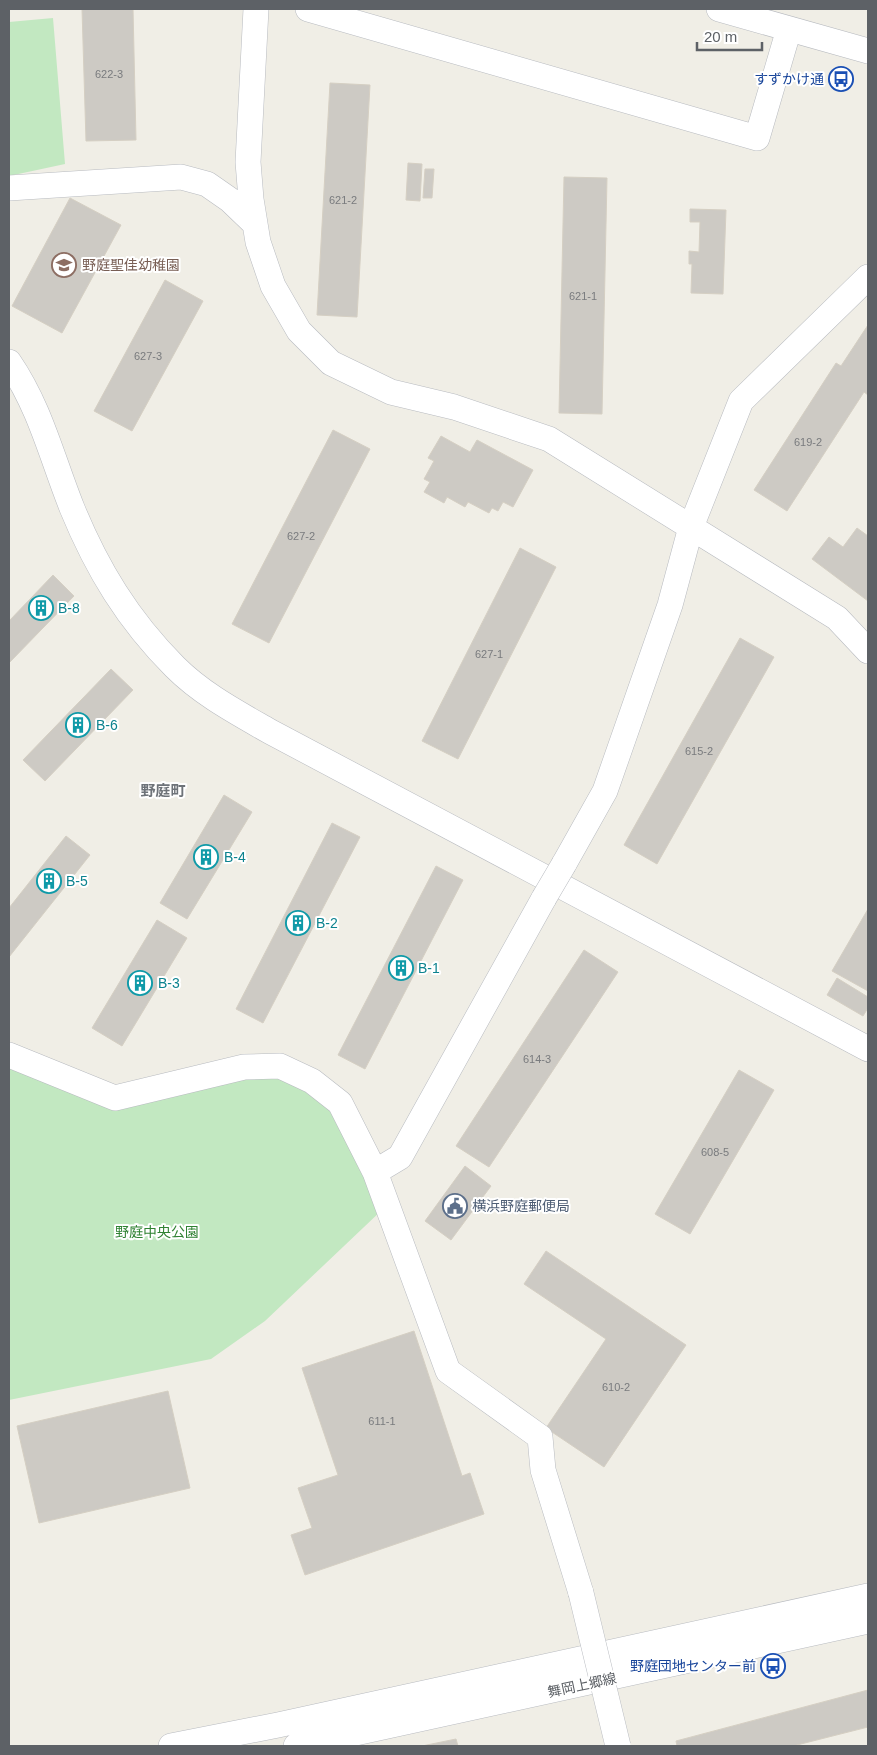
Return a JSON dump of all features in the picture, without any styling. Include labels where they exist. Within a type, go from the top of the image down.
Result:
[{"type":"street","points":[[256,9],[248,162],[255,224],[258,242],[273,286],[299,331],[331,363],[391,392],[454,407],[549,439],[837,618],[868,651]]},
{"type":"street","points":[[308,9],[757,138],[790,28]]},
{"type":"street","points":[[719,9],[868,51]]},
{"type":"street","points":[[9,188],[181,177],[207,184],[230,200],[255,224]]},
{"type":"street","points":[[375,1172],[400,1157],[605,791],[670,605],[692,527],[741,402],[868,277]]},
{"type":"street","points":[[9,362],[36,408],[72,508],[103,576],[135,622],[176,667],[202,689],[227,707],[269,732],[868,1049]]},
{"type":"street","points":[[9,1054],[115,1098],[244,1067],[280,1066],[312,1081],[340,1103],[375,1172],[448,1371],[540,1437],[544,1470],[581,1593],[618,1746]]},
{"type":"street","points":[[171,1746],[280,1736],[868,1596]]},
{"type":"street","name":"舞岡上郷線","points":[[296,1746],[390,1736],[610,1679],[868,1621]]},
{"type":"green space","points":[[53,18],[65,164],[9,176],[9,22]]},
{"type":"green space","name":"野庭中央公園","points":[[9,1063],[116,1104],[244,1073],[277,1074],[325,1103],[352,1137],[383,1209],[265,1321],[211,1359],[9,1400]]},
{"type":"building","points":[[82,9],[133,9],[136,140],[86,141]]},
{"type":"building","points":[[840,76],[853,80],[852,85],[839,81]]},
{"type":"building","points":[[330,83],[370,85],[357,317],[317,315]]},
{"type":"building","points":[[408,163],[422,164],[420,201],[406,200]]},
{"type":"building","points":[[425,169],[434,169],[432,198],[423,198]]},
{"type":"building","points":[[564,177],[607,178],[602,414],[559,413]]},
{"type":"building","points":[[70,198],[121,225],[62,333],[12,306]]},
{"type":"building","points":[[690,209],[726,210],[723,294],[691,293],[692,264],[689,264],[689,251],[699,252],[700,222],[690,222]]},
{"type":"building","points":[[165,280],[203,301],[132,431],[94,411]]},
{"type":"building","points":[[868,325],[868,395],[864,392],[787,511],[754,490],[836,363],[841,366]]},
{"type":"building","points":[[333,430],[370,449],[269,643],[232,624]]},
{"type":"building","points":[[441,436],[470,452],[477,440],[533,470],[513,507],[503,502],[498,511],[492,508],[489,513],[468,502],[465,507],[447,497],[444,503],[424,492],[430,482],[424,479],[434,461],[428,458]]},
{"type":"building","points":[[857,528],[868,536],[868,601],[812,559],[829,537],[843,547]]},
{"type":"building","points":[[520,548],[556,567],[458,759],[422,741]]},
{"type":"building","name":"B-8","points":[[53,575],[74,596],[9,663],[9,621]]},
{"type":"building","points":[[740,638],[774,657],[657,864],[624,845]]},
{"type":"building","name":"B-6","points":[[111,669],[133,690],[45,781],[23,760]]},
{"type":"building","name":"B-4","points":[[224,795],[252,812],[187,919],[160,903]]},
{"type":"building","name":"B-2","points":[[332,823],[360,837],[263,1023],[236,1009]]},
{"type":"building","name":"B-5","points":[[66,836],[90,855],[9,957],[9,908]]},
{"type":"building","name":"B-1","points":[[436,866],[463,880],[365,1069],[338,1055]]},
{"type":"building","points":[[868,909],[868,991],[832,971]]},
{"type":"building","name":"B-3","points":[[157,920],[187,938],[122,1046],[92,1028]]},
{"type":"building","points":[[584,950],[618,972],[489,1167],[456,1146]]},
{"type":"building","points":[[837,978],[868,997],[868,1008],[863,1016],[827,995]]},
{"type":"building","points":[[739,1070],[774,1090],[690,1234],[655,1214]]},
{"type":"building","points":[[465,1166],[491,1186],[451,1240],[425,1221]]},
{"type":"building","points":[[546,1251],[686,1345],[604,1467],[546,1428],[606,1339],[524,1284]]},
{"type":"building","points":[[414,1331],[462,1476],[470,1473],[484,1514],[305,1575],[291,1535],[312,1528],[298,1488],[338,1475],[302,1368]]},
{"type":"building","points":[[168,1391],[190,1488],[39,1523],[17,1426]]},
{"type":"building","points":[[868,1690],[868,1727],[793,1746],[677,1746],[676,1741]]},
{"type":"building","points":[[456,1739],[458,1746],[422,1746]]},
{"type":"place","name":"すずかけ通","points":[[841,79]]},
{"type":"place","name":"野庭聖佳幼稚園","points":[[64,265]]},
{"type":"place","name":"B-8","points":[[41,608]]},
{"type":"place","name":"B-6","points":[[78,725]]},
{"type":"place","name":"B-4","points":[[206,857]]},
{"type":"place","name":"B-5","points":[[49,881]]},
{"type":"place","name":"B-2","points":[[298,923]]},
{"type":"place","name":"B-1","points":[[401,968]]},
{"type":"place","name":"B-3","points":[[140,983]]},
{"type":"place","name":"横浜野庭郵便局","points":[[455,1206]]},
{"type":"place","name":"野庭団地センター前","points":[[773,1666]]},
{"type":"district","name":"野庭町","points":[[163,791]]}]
